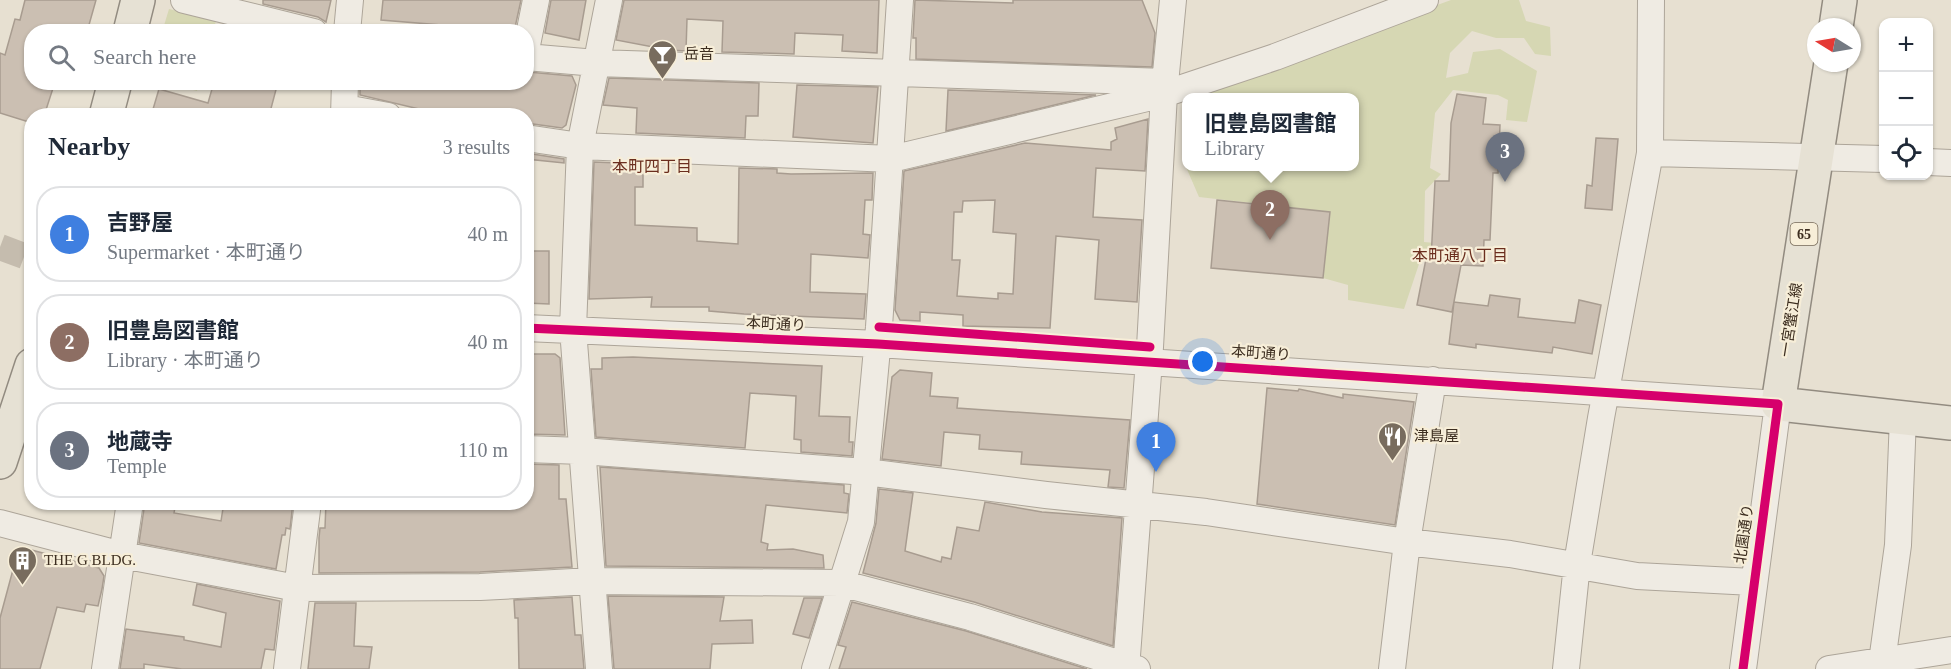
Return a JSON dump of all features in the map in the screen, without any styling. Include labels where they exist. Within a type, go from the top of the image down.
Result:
[{"type":"main road","points":[[132,24],[138,0]]},
{"type":"main road","points":[[1837,18],[1840,0]]},
{"type":"main road","name":"一宮蟹江線","points":[[1778,404],[1830,72]]},
{"type":"main road","points":[[108,108],[113,90]]},
{"type":"main road","points":[[0,462],[24,389]]},
{"type":"main road","points":[[1778,404],[1951,423]]},
{"type":"street","points":[[184,0],[282,24]]},
{"type":"street","points":[[348,24],[350,0]]},
{"type":"street","points":[[532,24],[537,0]]},
{"type":"street","points":[[599,669],[573,329],[580,146],[609,0]]},
{"type":"street","points":[[815,669],[840,583],[861,522],[878,344],[900,0]]},
{"type":"street","points":[[0,523],[122,555],[297,588],[480,587],[592,581],[840,583],[970,617],[1118,666],[1137,504],[1149,361],[1165,88],[1173,0]]},
{"type":"street","points":[[534,139],[580,146],[891,159],[1275,57],[1425,0]]},
{"type":"street","points":[[1566,669],[1577,564],[1605,391],[1650,153],[1651,0]]},
{"type":"street","points":[[534,58],[596,63],[894,74],[1165,88]]},
{"type":"street","points":[[344,108],[345,90]]},
{"type":"street","points":[[1650,153],[1879,159]]},
{"type":"street","points":[[1933,162],[1951,163]]},
{"type":"street","name":"本町通り","points":[[534,328],[878,344],[1778,404]]},
{"type":"street","points":[[1392,669],[1407,542],[1433,380]]},
{"type":"street","name":"北園通り","points":[[1743,669],[1778,404]]},
{"type":"street","points":[[1882,664],[1898,544],[1903,417]]},
{"type":"street","points":[[534,449],[866,472],[1206,512],[1407,542],[1510,554],[1637,576],[1753,582]]},
{"type":"street","points":[[105,669],[129,510]]},
{"type":"street","points":[[287,669],[307,510]]},
{"type":"street","points":[[1829,669],[1882,664],[1951,650]]},
{"type":"green space","points":[[1451,0],[1519,0],[1526,21],[1550,27],[1551,56],[1535,54],[1524,38],[1496,38],[1472,31],[1450,53],[1446,78],[1468,73],[1473,52],[1500,49],[1537,71],[1527,122],[1506,120],[1508,100],[1498,95],[1453,90],[1435,113],[1430,168],[1441,174],[1425,191],[1424,242],[1456,245],[1453,257],[1427,256],[1421,258],[1404,309],[1348,300],[1348,285],[1323,278],[1330,212],[1199,197],[1188,171],[1359,171],[1359,93],[1196,93]]},
{"type":"green space","points":[[169,9],[216,21],[215,24],[164,24]]},
{"type":"building","points":[[25,0],[96,0],[89,24],[24,24],[24,90],[52,90],[47,108],[24,108],[24,120],[0,113],[0,53],[5,55],[15,19],[20,20]]},
{"type":"building","points":[[263,0],[331,0],[326,22],[318,17],[263,4]]},
{"type":"building","points":[[383,0],[521,0],[516,24],[429,24],[381,20]]},
{"type":"building","points":[[551,0],[586,0],[579,40],[545,33]]},
{"type":"building","points":[[624,0],[879,0],[877,53],[842,51],[843,35],[795,33],[794,54],[722,52],[723,21],[687,19],[686,51],[616,40]]},
{"type":"building","points":[[915,0],[1013,3],[1013,0],[1142,0],[1155,33],[1152,67],[916,59],[916,38],[913,38]]},
{"type":"building","points":[[534,73],[572,76],[576,85],[566,125],[562,128],[534,124],[534,108],[415,108],[360,95],[360,90],[534,90]]},
{"type":"building","points":[[609,78],[759,83],[758,116],[746,116],[745,138],[636,133],[637,108],[603,105]]},
{"type":"building","points":[[797,85],[878,87],[873,143],[793,137]]},
{"type":"building","points":[[159,90],[208,103],[212,90],[276,90],[271,108],[153,108]]},
{"type":"building","points":[[948,90],[1096,95],[946,131]]},
{"type":"building","points":[[1457,94],[1486,98],[1483,124],[1500,125],[1498,173],[1493,173],[1490,240],[1484,240],[1483,266],[1461,265],[1452,312],[1417,305],[1426,259],[1431,260],[1435,181],[1449,181],[1451,123]]},
{"type":"building","points":[[1148,119],[1145,171],[1096,168],[1093,217],[1142,220],[1137,302],[1095,299],[1099,240],[1056,236],[1050,328],[963,326],[963,315],[920,312],[920,321],[900,320],[895,310],[904,171],[1025,143],[1111,150],[1111,142],[1117,139],[1115,128]],"holes":[[[995,200],[993,232],[1016,234],[1013,294],[998,293],[998,299],[957,296],[960,260],[952,260],[954,212],[962,212],[963,201]]]},
{"type":"building","points":[[1596,138],[1618,139],[1612,210],[1585,208],[1587,185],[1592,186]]},
{"type":"building","points":[[534,154],[564,159],[564,163],[534,160]]},
{"type":"building","points":[[594,162],[643,164],[643,187],[635,187],[635,225],[697,228],[697,241],[738,244],[739,168],[777,169],[777,173],[791,174],[873,173],[872,200],[865,200],[863,234],[870,235],[868,258],[811,254],[810,292],[866,294],[864,319],[744,314],[709,311],[709,307],[651,307],[652,297],[589,299]]},
{"type":"building","points":[[1217,200],[1330,212],[1323,278],[1211,268]]},
{"type":"building","points":[[534,251],[549,251],[549,304],[534,303]]},
{"type":"building","points":[[1490,295],[1520,299],[1518,317],[1575,323],[1579,300],[1601,305],[1592,354],[1553,347],[1552,353],[1476,344],[1476,348],[1449,344],[1454,302],[1488,306]]},
{"type":"building","points":[[534,354],[555,354],[560,358],[565,435],[534,434]]},
{"type":"building","points":[[633,357],[822,366],[819,416],[850,417],[849,442],[853,442],[852,456],[801,452],[801,440],[794,439],[796,396],[750,393],[745,448],[596,437],[591,369],[602,369],[602,358]]},
{"type":"building","points":[[900,370],[932,373],[930,396],[958,398],[957,408],[1130,420],[1124,488],[1108,487],[1110,470],[1021,464],[1022,452],[979,449],[980,435],[944,432],[941,466],[882,459],[892,377]]},
{"type":"building","points":[[1267,388],[1298,391],[1299,389],[1343,398],[1343,394],[1414,402],[1395,525],[1257,504]]},
{"type":"building","points":[[534,464],[559,465],[559,499],[566,499],[572,567],[480,572],[319,573],[320,528],[325,528],[326,510],[534,510]]},
{"type":"building","points":[[600,467],[844,485],[844,493],[849,494],[847,513],[766,505],[761,542],[768,544],[767,550],[793,549],[823,555],[824,568],[606,566]]},
{"type":"building","points":[[879,489],[913,493],[905,551],[941,562],[942,557],[951,559],[957,527],[979,531],[985,502],[1042,512],[1122,518],[1113,646],[974,602],[863,573],[876,523]]},
{"type":"building","points":[[144,510],[175,510],[174,513],[221,521],[223,510],[292,510],[290,529],[286,528],[285,535],[282,535],[276,569],[139,543]]},
{"type":"building","points":[[24,548],[99,568],[104,576],[102,589],[98,606],[86,604],[84,612],[57,607],[40,669],[0,669],[0,618],[18,551]]},
{"type":"building","points":[[197,584],[280,601],[274,650],[265,649],[261,669],[182,669],[144,664],[144,669],[120,669],[126,629],[184,637],[184,640],[221,647],[226,613],[193,605]]},
{"type":"building","points":[[608,596],[724,597],[720,621],[752,620],[753,643],[712,644],[710,669],[614,669]]},
{"type":"building","points":[[572,597],[575,635],[581,635],[584,669],[519,669],[518,618],[515,618],[514,600]]},
{"type":"building","points":[[804,598],[822,598],[809,638],[793,634]]},
{"type":"building","points":[[852,602],[966,631],[1087,669],[839,669],[846,647],[838,645]]},
{"type":"building","points":[[315,603],[356,603],[354,646],[372,647],[369,669],[308,669]]},
{"type":"tunnel","points":[[0,247],[24,256]]},
{"type":"cycle path","points":[[879,327],[1150,347]]},
{"type":"cycle path","points":[[534,328],[878,344],[1778,404],[1743,669]]},
{"type":"place","name":"岳音","points":[[663,80]]},
{"type":"place","name":"地蔵寺","points":[[1505,182]]},
{"type":"place","name":"旧豊島図書館","points":[[1270,240]]},
{"type":"place","name":"津島屋","points":[[1393,462]]},
{"type":"place","name":"吉野屋","points":[[1156,472]]},
{"type":"place","name":"THE G BLDG.","points":[[23,586]]},
{"type":"district","name":"本町四丁目","points":[[652,166]]},
{"type":"district","name":"本町通八丁目","points":[[1460,255]]}]
